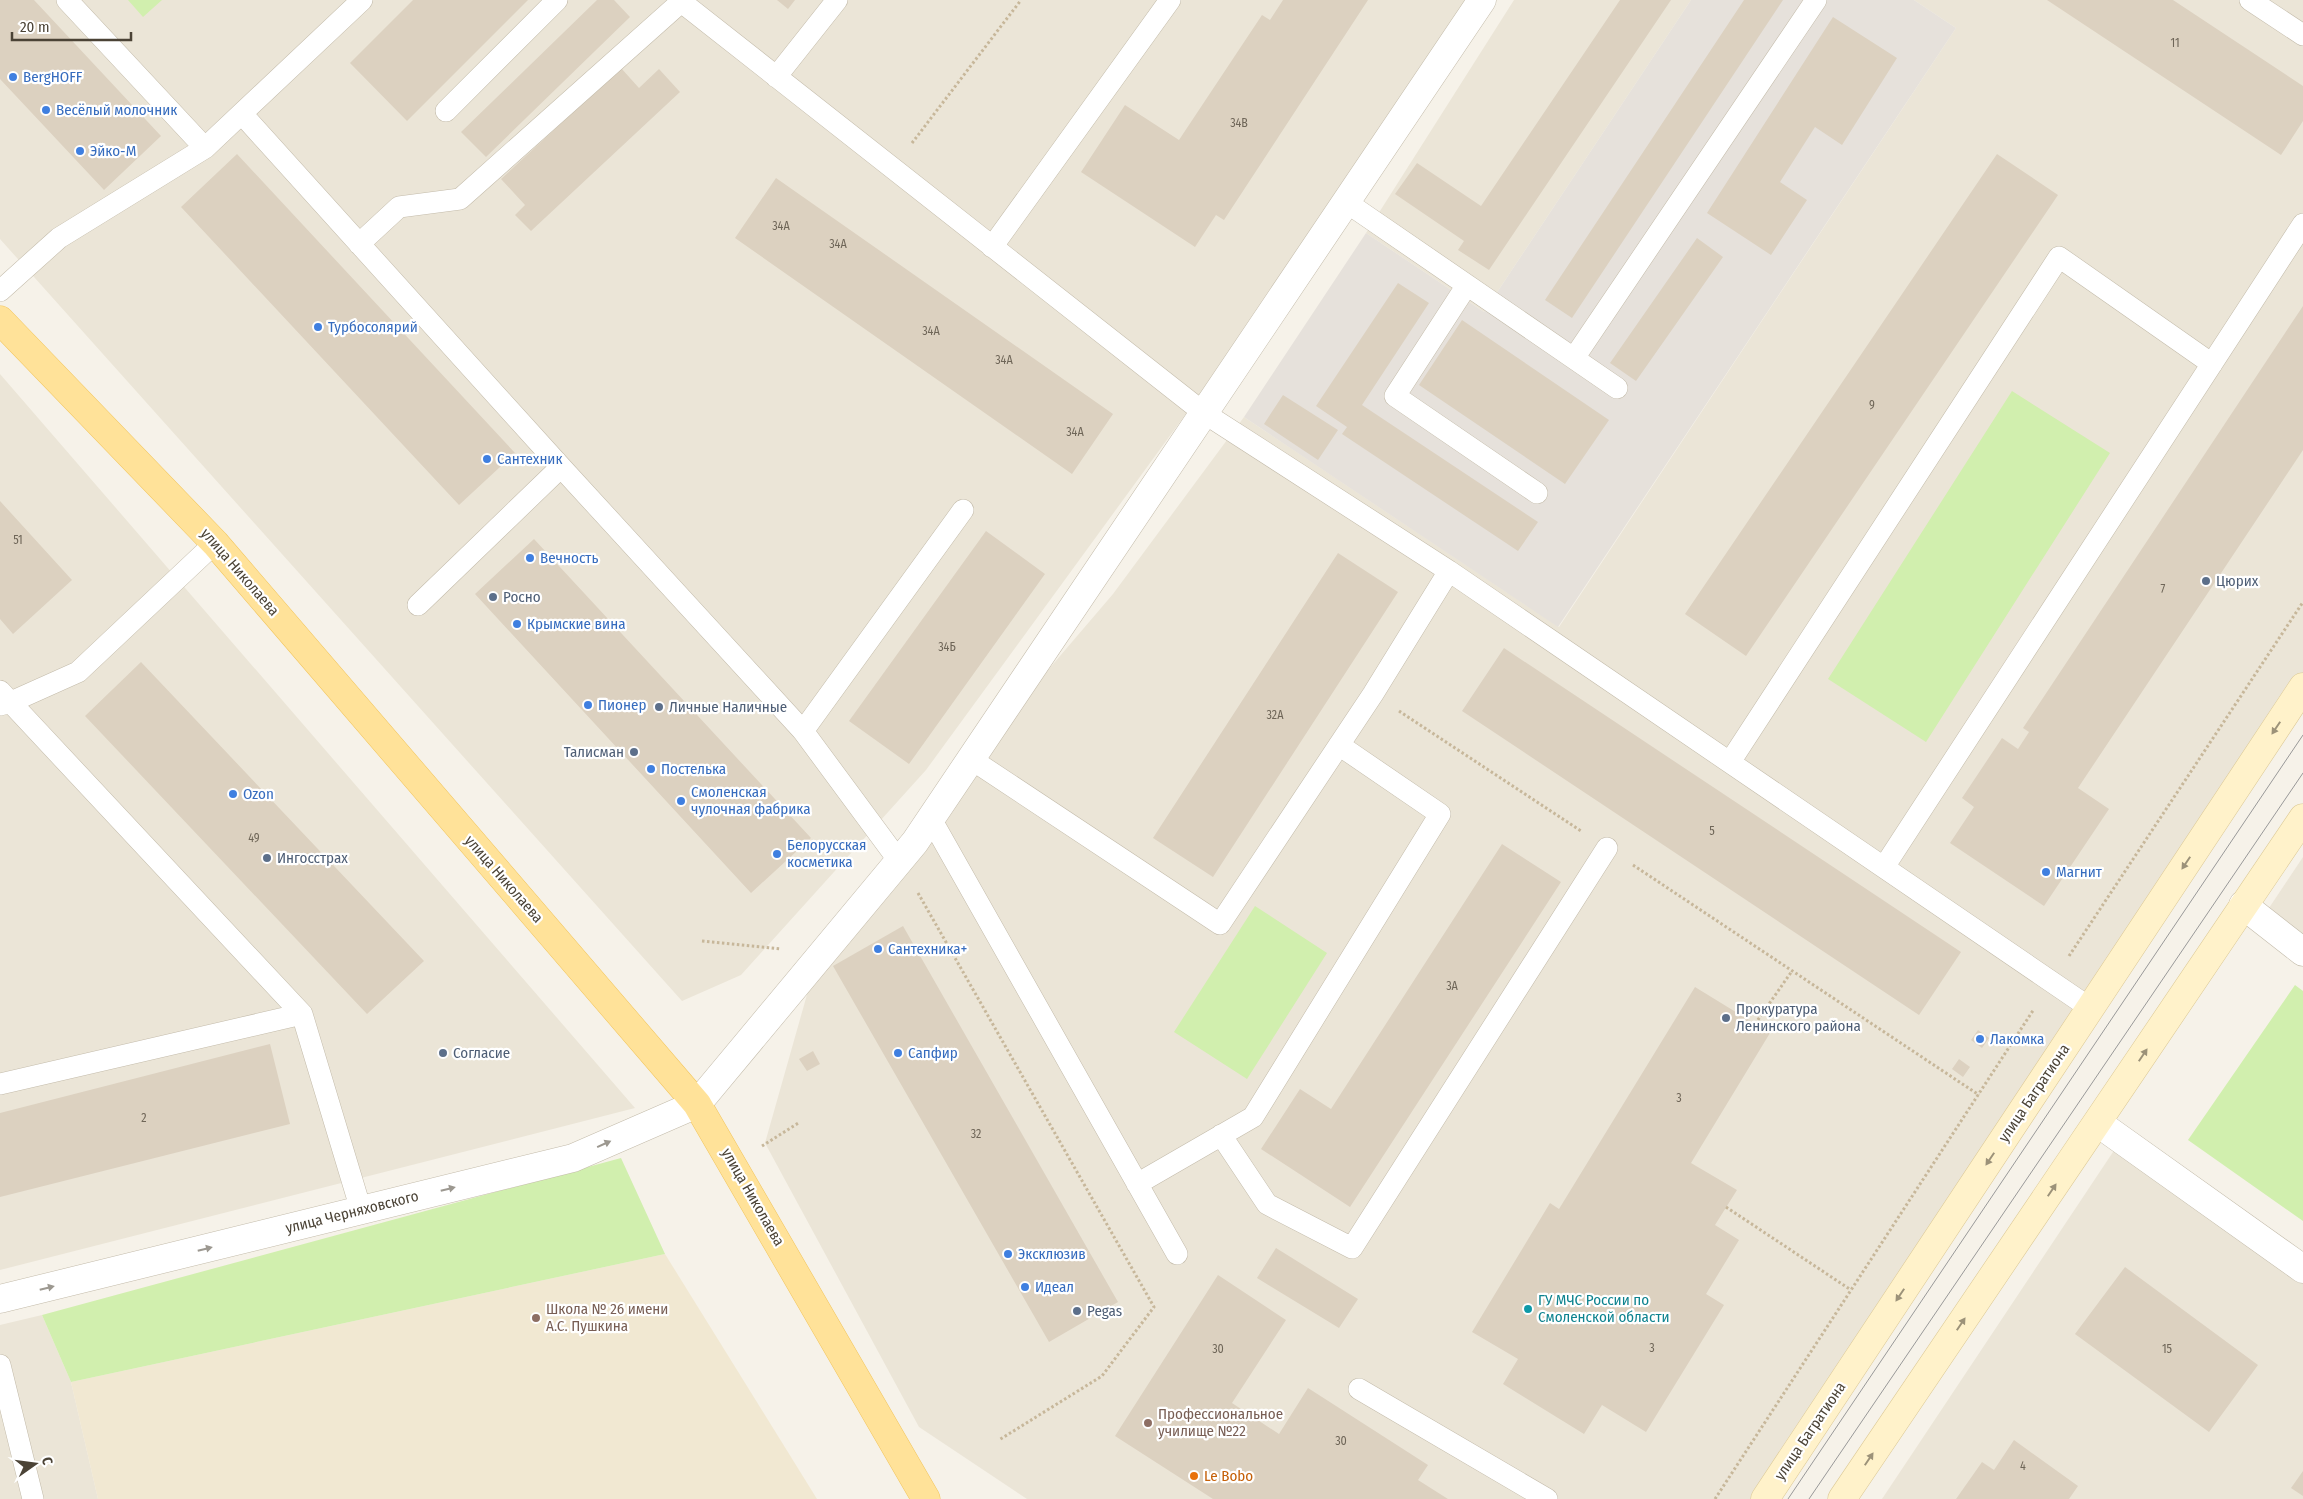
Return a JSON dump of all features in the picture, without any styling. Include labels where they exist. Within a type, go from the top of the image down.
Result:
[{"type":"main road","name":"улица Николаева","points":[[0,320],[215,543],[697,1104],[734,1164],[926,1499]]},
{"type":"main road","name":"улица Багратиона","points":[[1765,1499],[2303,687]]},
{"type":"main road","points":[[1842,1499],[2303,818]]},
{"type":"street","points":[[697,1104],[899,861],[931,819],[1482,0]]},
{"type":"street","points":[[2243,905],[2303,952]]},
{"type":"street","name":"улица Черняховского","points":[[0,1300],[573,1158],[697,1104]]},
{"type":"street","points":[[2098,1123],[2303,1269]]},
{"type":"lane","points":[[67,0],[205,148]]},
{"type":"lane","points":[[0,291],[59,238],[205,148],[362,0]]},
{"type":"lane","points":[[446,111],[557,0]]},
{"type":"lane","points":[[776,76],[837,0]]},
{"type":"lane","points":[[992,247],[1170,0]]},
{"type":"lane","points":[[1574,358],[1816,0]]},
{"type":"lane","points":[[2250,0],[2303,35]]},
{"type":"lane","points":[[358,244],[398,207],[460,199],[680,1],[1204,413],[1449,571],[2053,980],[2090,1008]]},
{"type":"lane","points":[[242,114],[358,244],[803,731],[899,861]]},
{"type":"lane","points":[[1346,202],[1617,388]]},
{"type":"lane","points":[[1884,867],[2303,224]]},
{"type":"lane","points":[[1730,762],[2059,257],[2212,364]]},
{"type":"lane","points":[[1467,284],[1395,396],[1537,492]]},
{"type":"lane","points":[[418,605],[561,467]]},
{"type":"lane","points":[[803,731],[963,510]]},
{"type":"lane","points":[[215,543],[78,672],[4,699],[302,1014],[361,1210]]},
{"type":"lane","points":[[971,759],[1220,924],[1373,694],[1449,571]]},
{"type":"lane","points":[[1136,1184],[1253,1117],[1440,814],[1339,745]]},
{"type":"lane","points":[[931,819],[1177,1254]]},
{"type":"lane","points":[[1222,1135],[1267,1204],[1352,1248],[1607,848]]},
{"type":"lane","points":[[0,1084],[302,1014]]},
{"type":"lane","points":[[0,1365],[33,1499]]},
{"type":"lane","points":[[1359,1389],[1547,1499]]},
{"type":"path","points":[[893,168],[1021,0]]},
{"type":"path","points":[[1715,1499],[2053,980],[2303,602]]},
{"type":"path","points":[[1373,694],[1979,1095]]},
{"type":"path","points":[[899,861],[1154,1307],[1102,1376],[999,1440]]},
{"type":"path","points":[[702,941],[822,953]]},
{"type":"path","points":[[1755,1024],[1792,971]]},
{"type":"path","points":[[734,1164],[800,1122]]},
{"type":"path","points":[[1726,1207],[1851,1290]]},
{"type":"shaded area","points":[[0,0],[1467,0],[1204,389],[926,770],[741,975],[682,1001],[0,239]]},
{"type":"shaded area","points":[[1514,0],[1691,0],[1484,312],[1366,233]]},
{"type":"shaded area","points":[[1691,0],[1914,0],[1956,28],[1558,627],[1244,417],[1366,233],[1484,312]]},
{"type":"shaded area","points":[[1914,0],[2303,0],[2303,680],[1756,1499],[1027,1499],[919,1427],[765,1143],[825,931],[1113,594],[1244,417],[1559,627],[1956,28]]},
{"type":"shaded area","points":[[0,374],[635,1108],[0,1270]]},
{"type":"shaded area","points":[[2303,857],[2303,937],[2267,911]]},
{"type":"shaded area","points":[[2121,1140],[2303,1271],[2303,1499],[1882,1499]]},
{"type":"shaded area","name":"Школа № 26 имени А.С. Пушкина","points":[[665,1254],[817,1499],[98,1499],[71,1382]]},
{"type":"shaded area","points":[[42,1315],[71,1382],[98,1499],[0,1499],[0,1325]]},
{"type":"green space","points":[[128,0],[162,0],[143,17]]},
{"type":"green space","points":[[2012,391],[2110,453],[1926,742],[1828,679]]},
{"type":"green space","points":[[1255,906],[1327,953],[1247,1079],[1174,1032]]},
{"type":"green space","points":[[2295,985],[2303,991],[2303,1221],[2188,1140]]},
{"type":"green space","points":[[621,1158],[665,1254],[71,1382],[42,1315]]},
{"type":"building","points":[[0,0],[34,0],[161,136],[104,190],[0,79]]},
{"type":"building","points":[[413,0],[528,0],[407,121],[350,63]]},
{"type":"building","points":[[597,0],[614,0],[630,17],[486,157],[461,132]]},
{"type":"building","points":[[777,0],[795,0],[788,9]]},
{"type":"building","points":[[1283,0],[1368,0],[1224,220],[1216,215],[1195,247],[1081,172],[1125,105],[1179,140],[1262,15],[1270,20]]},
{"type":"building","points":[[1620,0],[1671,0],[1489,270],[1458,250],[1464,241],[1395,194],[1417,163],[1481,206]]},
{"type":"building","points":[[1744,0],[1783,0],[1572,318],[1545,300]]},
{"type":"building","points":[[2047,0],[2173,0],[2303,86],[2303,121],[2281,155]]},
{"type":"building","points":[[1833,17],[1897,58],[1842,145],[1815,127],[1780,182],[1807,200],[1771,255],[1707,213]]},
{"type":"building","points":[[621,68],[639,88],[659,69],[680,92],[531,231],[515,215],[525,205],[501,179]]},
{"type":"building","points":[[237,154],[515,453],[459,505],[181,207]]},
{"type":"building","points":[[1997,154],[2058,195],[1746,656],[1685,614]]},
{"type":"building","points":[[776,178],[1113,414],[1072,474],[735,238]]},
{"type":"building","points":[[1697,238],[1723,257],[1636,381],[1610,363]]},
{"type":"building","points":[[1398,283],[1429,303],[1362,405],[1538,522],[1518,551],[1342,434],[1347,427],[1316,406]]},
{"type":"building","points":[[2303,306],[2303,450],[2078,788],[2109,809],[2044,906],[1950,843],[1974,807],[1962,798],[2002,738],[2018,749],[2029,732],[2023,728]]},
{"type":"building","points":[[1462,320],[1609,420],[1565,484],[1419,385]]},
{"type":"building","points":[[1283,395],[1338,430],[1318,460],[1264,424]]},
{"type":"building","points":[[0,501],[72,580],[13,634],[0,619]]},
{"type":"building","points":[[986,531],[1045,574],[909,764],[849,721]]},
{"type":"building","points":[[534,539],[811,838],[751,893],[475,594]]},
{"type":"building","points":[[1338,553],[1398,592],[1213,877],[1153,838]]},
{"type":"building","points":[[1504,648],[1961,952],[1919,1015],[1462,711]]},
{"type":"building","points":[[141,662],[424,961],[367,1014],[85,716]]},
{"type":"building","points":[[1502,844],[1561,882],[1350,1207],[1261,1149],[1300,1089],[1331,1109]]},
{"type":"building","points":[[903,926],[1118,1302],[1049,1342],[833,966]]},
{"type":"building","points":[[1695,987],[1770,1033],[1691,1163],[1737,1190],[1715,1225],[1739,1240],[1706,1294],[1724,1305],[1646,1432],[1602,1405],[1584,1434],[1503,1384],[1518,1359],[1472,1332],[1550,1203],[1559,1209]]},
{"type":"building","name":"Лакомка","points":[[1978,1030],[1989,1038],[1982,1048],[1971,1040]]},
{"type":"building","points":[[270,1044],[290,1124],[0,1197],[0,1113]]},
{"type":"building","points":[[813,1051],[820,1064],[807,1071],[799,1059]]},
{"type":"building","points":[[1959,1059],[1970,1067],[1963,1077],[1952,1069]]},
{"type":"building","points":[[1276,1248],[1358,1299],[1339,1328],[1257,1278]]},
{"type":"building","points":[[2125,1267],[2258,1365],[2209,1432],[2075,1334]]},
{"type":"building","points":[[1218,1275],[1286,1320],[1232,1403],[1279,1434],[1308,1388],[1428,1465],[1418,1480],[1448,1499],[1213,1499],[1115,1436]]},
{"type":"building","points":[[2014,1440],[2078,1486],[2069,1499],[1956,1499],[1982,1462],[1994,1470]]},
{"type":"building","points":[[2303,1471],[2303,1496],[2291,1488]]},
{"type":"tram line","points":[[1788,1499],[2303,735]]},
{"type":"tram line","points":[[1809,1499],[2303,773]]},
{"type":"place","name":"BergHOFF","points":[[13,77]]},
{"type":"place","name":"Весёлый молочник","points":[[46,110]]},
{"type":"place","name":"Эйко-М","points":[[80,151]]},
{"type":"place","name":"Турбосолярий","points":[[318,327]]},
{"type":"place","name":"Сантехник","points":[[487,459]]},
{"type":"place","name":"Вечность","points":[[530,558]]},
{"type":"place","name":"Цюрих","points":[[2206,581]]},
{"type":"place","name":"Росно","points":[[493,597]]},
{"type":"place","name":"Крымские вина","points":[[517,624]]},
{"type":"place","name":"Пионер","points":[[588,705]]},
{"type":"place","name":"Личные Наличные","points":[[659,707]]},
{"type":"place","name":"Талисман","points":[[634,752]]},
{"type":"place","name":"Постелька","points":[[651,769]]},
{"type":"place","name":"Ozon","points":[[233,794]]},
{"type":"place","name":"Смоленская чулочная фабрика","points":[[681,801]]},
{"type":"place","name":"Белорусская косметика","points":[[777,854]]},
{"type":"place","name":"Ингосстрах","points":[[267,858]]},
{"type":"place","name":"Магнит","points":[[2046,872]]},
{"type":"place","name":"Сантехника+","points":[[878,949]]},
{"type":"place","name":"Прокуратура Ленинского района","points":[[1726,1018]]},
{"type":"place","name":"Лакомка","points":[[1980,1039]]},
{"type":"place","name":"Согласие","points":[[443,1053]]},
{"type":"place","name":"Сапфир","points":[[898,1053]]},
{"type":"place","name":"Эксклюзив","points":[[1008,1254]]},
{"type":"place","name":"Идеал","points":[[1025,1287]]},
{"type":"place","name":"ГУ МЧС России по Смоленской области","points":[[1528,1309]]},
{"type":"place","name":"Pegas","points":[[1077,1311]]},
{"type":"place","name":"Школа № 26 имени А.С. Пушкина","points":[[536,1318]]},
{"type":"place","name":"Профессиональное училище №22","points":[[1148,1423]]},
{"type":"place","name":"Le Bobo","points":[[1194,1476]]}]
